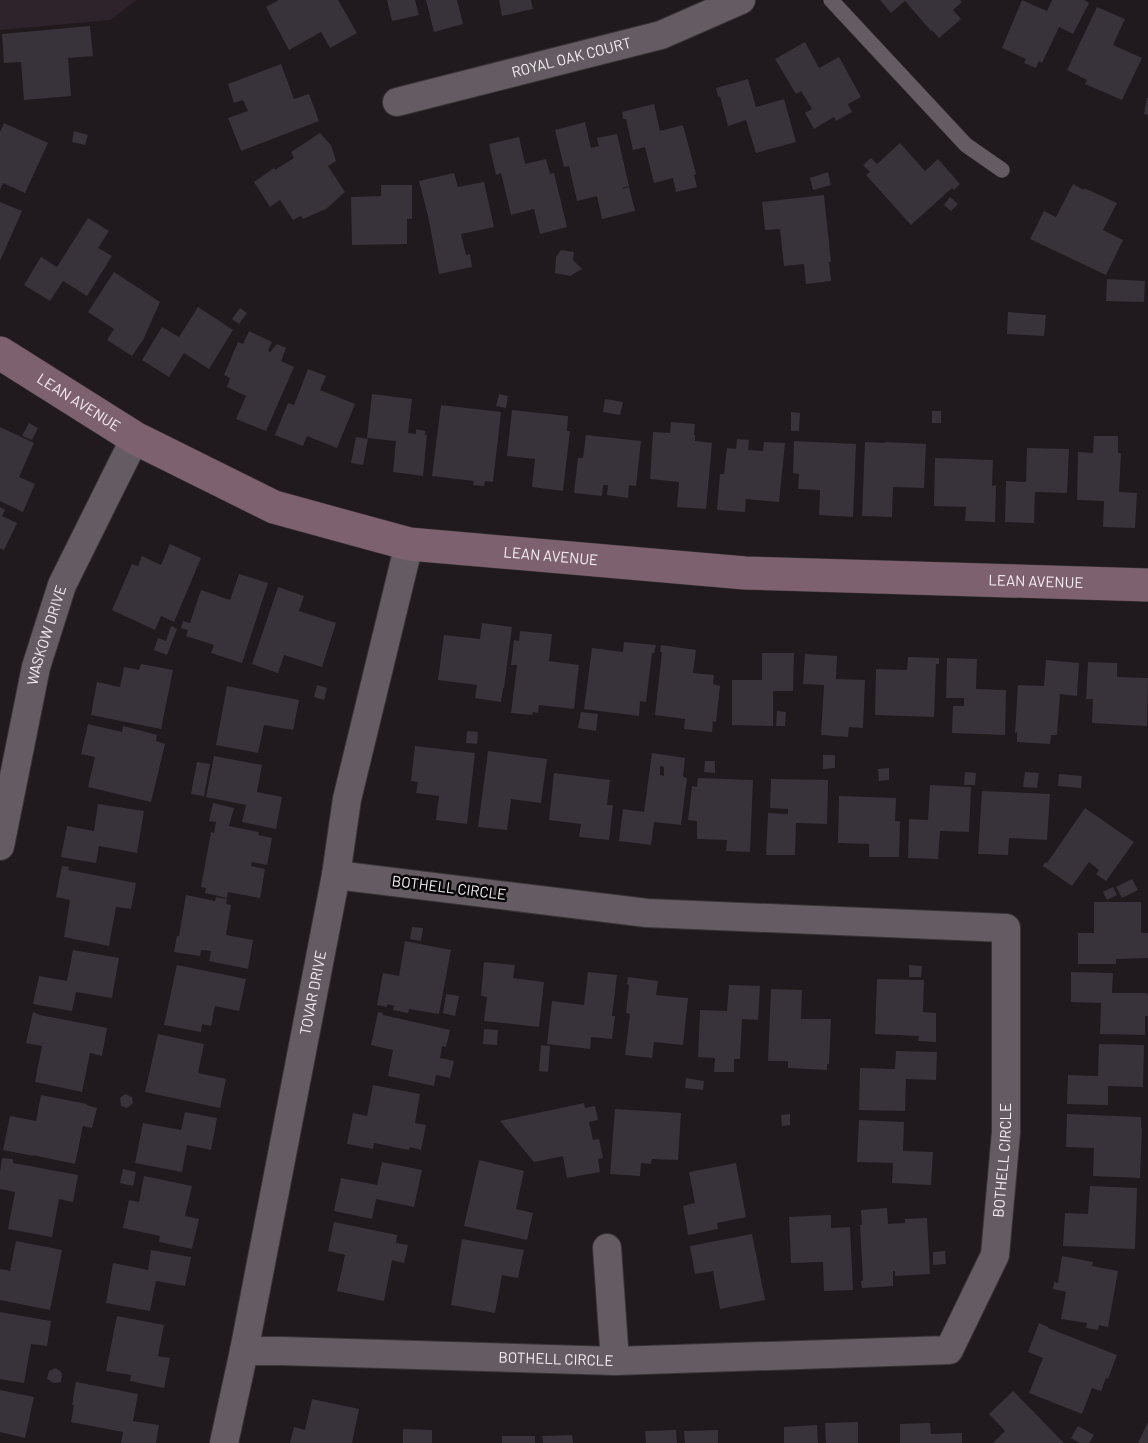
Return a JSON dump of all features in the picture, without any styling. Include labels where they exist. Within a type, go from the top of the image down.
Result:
[{"type":"street","name":"ROYAL OAK COURT","points":[[397,102],[661,35],[741,0]]},
{"type":"street","name":"LEAN AVENUE","points":[[0,353],[135,438],[274,507],[409,544],[745,573],[1148,585]]},
{"type":"street","name":"WASKOW DRIVE","points":[[0,846],[36,667],[62,585],[135,438]]},
{"type":"street","name":"TOVAR DRIVE","points":[[224,1443],[244,1351],[336,875],[347,799],[409,544]]},
{"type":"street","name":"BOTHELL CIRCLE","points":[[244,1351],[615,1361],[949,1350],[995,1255],[1006,1132],[1006,928],[647,913],[336,875]]},
{"type":"street","points":[[607,1248],[615,1361]]},
{"type":"lane","points":[[831,0],[966,145],[1002,170]]},
{"type":"shaded area","points":[[0,0],[137,0],[110,20],[0,30]]},
{"type":"building","points":[[279,0],[338,0],[357,33],[330,48],[321,32],[289,50],[266,7]]},
{"type":"building","points":[[387,0],[415,0],[419,15],[392,21]]},
{"type":"building","points":[[426,0],[457,0],[463,24],[434,32]]},
{"type":"building","points":[[499,0],[531,0],[533,9],[502,16]]},
{"type":"building","points":[[880,0],[960,0],[962,2],[953,10],[961,19],[939,38],[905,1],[891,13]]},
{"type":"building","points":[[1022,0],[1047,11],[1052,0],[1084,0],[1089,3],[1073,34],[1059,27],[1042,63],[1039,61],[1036,68],[1024,63],[1026,59],[1002,48]]},
{"type":"building","points":[[1097,7],[1125,19],[1113,45],[1142,58],[1122,100],[1085,84],[1087,80],[1067,70]]},
{"type":"building","points":[[90,26],[93,56],[68,58],[71,96],[24,100],[21,62],[4,63],[2,34]]},
{"type":"building","points":[[805,42],[819,68],[839,57],[861,97],[848,104],[852,112],[836,121],[834,117],[814,129],[805,113],[812,109],[801,91],[796,94],[775,59]]},
{"type":"building","points":[[281,64],[294,99],[309,94],[319,121],[241,151],[228,118],[248,111],[243,100],[234,103],[228,84]]},
{"type":"building","points":[[748,79],[756,107],[784,99],[796,142],[756,153],[746,120],[728,126],[716,88]]},
{"type":"building","points":[[1148,98],[1148,115],[1144,114]]},
{"type":"building","points":[[654,104],[660,131],[683,125],[696,174],[694,175],[697,187],[676,192],[673,178],[654,183],[645,147],[633,150],[626,119],[623,119],[622,112]]},
{"type":"building","points":[[585,122],[591,148],[599,146],[597,138],[617,134],[629,186],[622,189],[629,187],[635,211],[602,219],[597,196],[577,201],[569,166],[564,167],[555,130]]},
{"type":"building","points":[[4,123],[48,143],[25,193],[3,183],[0,190],[0,132]]},
{"type":"building","points":[[74,131],[88,135],[85,145],[72,142]]},
{"type":"building","points":[[320,133],[331,145],[336,161],[328,166],[345,192],[326,209],[303,219],[301,216],[293,220],[280,200],[270,207],[254,182],[294,158],[291,152]]},
{"type":"building","points":[[519,137],[525,164],[546,159],[550,174],[554,173],[567,227],[540,234],[534,209],[511,215],[501,173],[496,175],[489,144]]},
{"type":"building","points":[[900,143],[925,171],[938,159],[960,184],[954,190],[952,188],[911,225],[866,175],[870,172],[863,165],[871,158],[877,164]]},
{"type":"building","points":[[828,172],[831,185],[813,190],[810,178]]},
{"type":"building","points":[[454,173],[458,187],[484,182],[494,227],[461,234],[466,255],[470,254],[472,267],[439,274],[419,181]]},
{"type":"building","points":[[1073,184],[1117,203],[1103,230],[1123,240],[1106,275],[1030,239],[1044,211],[1056,217]]},
{"type":"building","points":[[381,185],[412,185],[412,219],[407,219],[407,244],[352,245],[351,197],[381,196]]},
{"type":"building","points":[[824,195],[831,281],[806,284],[804,264],[784,266],[780,229],[765,230],[762,202]]},
{"type":"building","points":[[950,197],[958,204],[951,211],[944,205]]},
{"type":"building","points":[[0,202],[22,211],[0,261]]},
{"type":"building","points":[[88,218],[109,231],[98,248],[112,256],[87,296],[63,281],[50,301],[24,285],[41,257],[57,267]]},
{"type":"building","points":[[561,250],[574,252],[573,260],[582,269],[570,276],[555,273],[556,257]]},
{"type":"building","points":[[114,272],[160,302],[143,340],[132,356],[107,340],[114,329],[88,312]]},
{"type":"building","points":[[1107,279],[1145,281],[1144,302],[1106,301]]},
{"type":"building","points":[[198,307],[233,330],[209,369],[184,353],[169,377],[142,360],[162,327],[179,337]]},
{"type":"building","points":[[240,308],[247,313],[239,324],[232,319]]},
{"type":"building","points":[[1008,312],[1046,315],[1044,336],[1007,334]]},
{"type":"building","points":[[249,331],[272,342],[268,351],[270,352],[277,344],[286,348],[281,361],[294,367],[266,431],[236,419],[246,396],[227,387],[230,378],[224,375],[238,342],[243,344]]},
{"type":"building","points":[[308,369],[326,376],[320,390],[355,404],[337,448],[307,436],[303,446],[275,435],[288,403],[294,405]]},
{"type":"building","points":[[372,394],[412,399],[408,433],[416,434],[416,429],[425,431],[427,435],[423,476],[393,472],[396,441],[367,438]]},
{"type":"building","points":[[499,394],[508,396],[506,408],[496,406]]},
{"type":"building","points":[[605,399],[623,402],[620,415],[603,412]]},
{"type":"building","points":[[441,405],[501,412],[493,482],[485,481],[484,486],[473,485],[474,481],[432,476]]},
{"type":"building","points":[[512,410],[568,416],[567,431],[570,431],[563,491],[532,487],[535,459],[507,456]]},
{"type":"building","points":[[932,411],[941,411],[941,423],[932,423]]},
{"type":"building","points":[[791,412],[800,413],[799,431],[791,431]]},
{"type":"building","points":[[671,422],[695,424],[695,441],[712,443],[706,509],[677,507],[679,482],[650,479],[653,432],[670,433]]},
{"type":"building","points":[[29,423],[38,428],[32,440],[22,436]]},
{"type":"building","points":[[0,427],[34,443],[19,477],[35,484],[23,512],[0,501]]},
{"type":"building","points":[[586,435],[641,441],[636,486],[629,485],[628,498],[607,495],[608,485],[603,485],[602,496],[574,493],[578,458],[583,458]]},
{"type":"building","points":[[1094,436],[1118,436],[1118,453],[1121,453],[1119,492],[1137,493],[1135,528],[1103,527],[1104,501],[1077,500],[1078,452],[1093,453]]},
{"type":"building","points":[[356,437],[368,439],[363,465],[351,463]]},
{"type":"building","points":[[737,439],[749,440],[748,450],[763,451],[764,442],[785,443],[779,502],[746,499],[745,512],[717,510],[720,474],[724,474],[727,448],[736,449]]},
{"type":"building","points":[[794,441],[856,444],[853,517],[819,515],[820,490],[798,489],[799,474],[793,473]]},
{"type":"building","points":[[865,442],[926,444],[924,488],[893,487],[892,517],[862,516]]},
{"type":"building","points":[[1027,448],[1069,449],[1067,493],[1035,492],[1034,523],[1005,522],[1006,481],[1026,482]]},
{"type":"building","points":[[935,458],[993,460],[992,486],[996,485],[995,522],[965,521],[966,507],[934,506]]},
{"type":"building","points":[[0,507],[5,510],[2,516],[17,523],[4,550],[0,548]]},
{"type":"building","points":[[170,544],[201,558],[174,622],[161,616],[155,630],[112,610],[132,564],[138,566],[142,556],[161,565]]},
{"type":"building","points":[[239,574],[268,583],[242,663],[211,653],[214,645],[186,636],[188,630],[181,628],[183,621],[190,623],[201,590],[230,600]]},
{"type":"building","points":[[278,587],[304,596],[299,611],[336,623],[322,667],[284,655],[278,673],[252,664]]},
{"type":"building","points":[[482,623],[512,627],[501,702],[475,698],[477,685],[438,680],[444,635],[480,639]]},
{"type":"building","points":[[171,626],[177,629],[167,655],[154,650],[158,638],[166,641]]},
{"type":"building","points":[[520,631],[552,634],[549,661],[579,665],[574,709],[539,705],[538,713],[533,712],[532,715],[511,713],[517,665],[511,665],[514,640],[519,641]]},
{"type":"building","points":[[624,642],[656,645],[652,653],[646,702],[640,701],[639,716],[584,709],[592,648],[623,652]]},
{"type":"building","points":[[661,645],[696,650],[693,673],[714,675],[713,684],[720,686],[716,722],[713,721],[712,732],[684,729],[685,719],[655,715]]},
{"type":"building","points":[[762,653],[794,653],[793,691],[773,691],[773,726],[732,725],[732,680],[762,680]]},
{"type":"building","points":[[805,654],[837,656],[836,679],[865,680],[863,728],[849,727],[848,737],[821,735],[824,685],[803,684]]},
{"type":"building","points":[[908,657],[939,658],[939,664],[936,664],[934,717],[875,715],[876,669],[907,670]]},
{"type":"building","points":[[947,658],[977,659],[976,689],[1006,690],[1005,735],[952,733],[953,706],[964,706],[964,698],[946,698]]},
{"type":"building","points":[[1046,660],[1079,663],[1077,696],[1060,694],[1057,735],[1051,735],[1050,744],[1017,742],[1017,732],[1015,733],[1018,685],[1044,686]]},
{"type":"building","points":[[1088,662],[1117,663],[1117,677],[1148,678],[1147,726],[1092,723],[1093,699],[1086,699]]},
{"type":"building","points":[[141,664],[173,670],[161,729],[91,715],[97,682],[120,687],[124,667],[139,670]]},
{"type":"building","points":[[317,685],[327,688],[324,700],[314,697]]},
{"type":"building","points":[[227,686],[299,700],[293,730],[264,725],[258,753],[216,745]]},
{"type":"building","points":[[777,711],[786,712],[785,726],[776,726]]},
{"type":"building","points":[[581,712],[598,714],[596,731],[578,728]]},
{"type":"building","points":[[88,724],[122,732],[123,726],[157,735],[156,741],[165,744],[151,802],[88,787],[95,757],[81,754]]},
{"type":"building","points":[[467,731],[478,732],[477,744],[466,743]]},
{"type":"building","points":[[415,746],[475,753],[467,824],[436,820],[439,796],[416,793],[418,782],[411,781]]},
{"type":"building","points":[[488,751],[547,759],[541,803],[511,799],[507,830],[478,827]]},
{"type":"building","points":[[652,753],[685,758],[683,777],[687,778],[681,825],[654,822],[651,845],[619,841],[623,809],[644,812]],"holes":[[[660,766],[664,767],[664,776],[660,775]]]},
{"type":"building","points":[[823,755],[835,755],[835,768],[823,769]]},
{"type":"building","points":[[214,756],[262,765],[257,792],[282,797],[276,829],[242,822],[246,805],[206,797]]},
{"type":"building","points":[[705,761],[715,761],[715,773],[704,772]]},
{"type":"building","points":[[197,762],[210,764],[204,796],[191,794]]},
{"type":"building","points":[[889,768],[889,780],[879,781],[878,769]]},
{"type":"building","points":[[965,772],[976,773],[975,785],[964,785]]},
{"type":"building","points":[[1025,772],[1039,773],[1037,788],[1023,787]]},
{"type":"building","points":[[554,773],[610,780],[607,805],[613,805],[609,840],[579,837],[581,824],[549,820]]},
{"type":"building","points":[[1059,774],[1082,776],[1081,788],[1058,786]]},
{"type":"building","points":[[698,778],[753,780],[750,852],[726,851],[727,840],[697,839],[697,821],[688,820],[692,786],[697,787]]},
{"type":"building","points":[[771,779],[828,780],[827,824],[796,823],[795,855],[766,855],[768,813],[788,814],[788,809],[770,808]]},
{"type":"building","points":[[930,785],[971,787],[969,832],[940,831],[938,859],[908,858],[909,819],[928,820]]},
{"type":"building","points":[[982,791],[1050,794],[1047,840],[1009,838],[1008,855],[978,854]]},
{"type":"building","points":[[839,796],[896,798],[895,821],[900,821],[899,857],[869,857],[869,844],[838,843]]},
{"type":"building","points":[[213,803],[234,808],[229,826],[259,832],[258,835],[272,838],[267,865],[252,862],[251,866],[265,869],[260,898],[228,892],[227,898],[205,893],[206,888],[201,887],[211,832],[214,833],[216,822],[209,821]]},
{"type":"building","points":[[98,804],[144,811],[137,853],[99,846],[96,863],[61,857],[67,826],[94,831]]},
{"type":"building","points":[[1085,808],[1134,842],[1106,881],[1096,874],[1099,870],[1089,862],[1072,886],[1043,866]]},
{"type":"building","points":[[62,866],[69,867],[68,870],[136,883],[131,909],[116,907],[109,946],[64,937],[70,900],[56,897]]},
{"type":"building","points":[[1132,879],[1138,890],[1122,898],[1116,887]]},
{"type":"building","points":[[1113,887],[1117,895],[1107,900],[1103,892]]},
{"type":"building","points":[[186,895],[215,901],[216,897],[227,899],[226,904],[231,905],[226,935],[253,940],[248,969],[209,961],[211,951],[201,950],[200,956],[174,952]]},
{"type":"building","points":[[1094,902],[1141,902],[1141,933],[1148,933],[1148,958],[1116,959],[1116,964],[1078,964],[1078,933],[1094,933]]},
{"type":"building","points":[[412,927],[423,928],[421,941],[410,939]]},
{"type":"building","points":[[405,941],[451,950],[439,1014],[409,1009],[408,1013],[393,1010],[394,1006],[387,1004],[387,1007],[377,1005],[383,973],[399,976]]},
{"type":"building","points":[[73,950],[119,958],[112,998],[76,992],[72,1011],[33,1004],[39,976],[67,981]]},
{"type":"building","points":[[484,962],[515,965],[513,978],[544,982],[539,1027],[484,1021],[487,997],[481,996]]},
{"type":"building","points":[[177,965],[246,979],[239,1011],[215,1006],[211,1026],[202,1024],[201,1032],[164,1025]]},
{"type":"building","points":[[909,965],[922,966],[921,977],[909,977]]},
{"type":"building","points":[[588,972],[617,975],[612,1039],[591,1037],[590,1049],[547,1044],[552,1001],[584,1005]]},
{"type":"building","points":[[1071,972],[1113,973],[1112,993],[1146,993],[1148,995],[1148,1016],[1145,1016],[1145,1035],[1100,1034],[1101,1003],[1071,1002]]},
{"type":"building","points":[[628,977],[658,981],[656,995],[688,998],[683,1045],[654,1042],[652,1058],[625,1055],[630,1014],[626,1013]]},
{"type":"building","points":[[877,979],[924,980],[923,1012],[936,1013],[936,1042],[918,1041],[919,1036],[875,1034]]},
{"type":"building","points":[[729,985],[760,986],[758,1020],[742,1019],[740,1059],[734,1059],[734,1072],[714,1072],[715,1058],[698,1057],[700,1010],[727,1011]]},
{"type":"building","points":[[771,989],[802,990],[801,1019],[831,1019],[827,1070],[788,1068],[788,1061],[768,1061]]},
{"type":"building","points":[[446,994],[459,996],[455,1016],[443,1013]]},
{"type":"building","points":[[33,1012],[107,1028],[102,1056],[90,1053],[82,1092],[35,1082],[42,1046],[26,1043]]},
{"type":"building","points":[[378,1012],[450,1030],[446,1047],[442,1046],[440,1058],[454,1061],[450,1078],[436,1075],[434,1086],[388,1076],[393,1050],[371,1045]]},
{"type":"building","points":[[484,1029],[498,1030],[497,1045],[483,1044]]},
{"type":"building","points":[[158,1034],[204,1044],[198,1073],[226,1079],[220,1108],[145,1092]]},
{"type":"building","points":[[1099,1044],[1144,1045],[1143,1087],[1108,1086],[1108,1105],[1067,1104],[1068,1075],[1098,1076]]},
{"type":"building","points":[[541,1045],[550,1046],[548,1072],[539,1071]]},
{"type":"building","points":[[896,1051],[937,1052],[936,1080],[906,1079],[905,1111],[859,1110],[860,1068],[895,1069]]},
{"type":"building","points":[[686,1078],[704,1081],[703,1090],[685,1088]]},
{"type":"building","points":[[373,1085],[420,1094],[415,1123],[426,1125],[421,1150],[374,1143],[373,1149],[347,1144],[353,1113],[367,1116]]},
{"type":"building","points":[[125,1094],[132,1097],[133,1103],[127,1108],[121,1106],[120,1098]]},
{"type":"building","points":[[41,1095],[97,1108],[92,1128],[83,1126],[75,1164],[3,1150],[10,1116],[36,1121]]},
{"type":"building","points":[[584,1103],[585,1108],[595,1106],[598,1120],[589,1122],[593,1140],[599,1139],[603,1158],[598,1159],[600,1172],[567,1178],[563,1156],[534,1162],[500,1121]]},
{"type":"building","points":[[615,1109],[681,1113],[678,1160],[652,1159],[651,1164],[641,1163],[640,1176],[610,1174]]},
{"type":"building","points":[[185,1112],[217,1118],[211,1150],[187,1145],[182,1172],[135,1163],[143,1123],[181,1130]]},
{"type":"building","points":[[790,1114],[790,1125],[782,1126],[781,1115]]},
{"type":"building","points":[[1067,1114],[1141,1117],[1140,1178],[1093,1176],[1094,1148],[1066,1147]]},
{"type":"building","points":[[859,1120],[904,1122],[903,1151],[933,1152],[931,1185],[892,1183],[893,1163],[857,1162]]},
{"type":"building","points":[[2,1158],[13,1159],[13,1163],[78,1175],[73,1202],[59,1199],[52,1237],[8,1229],[15,1192],[0,1189]]},
{"type":"building","points":[[479,1160],[524,1171],[516,1209],[533,1213],[527,1240],[464,1226]]},
{"type":"building","points":[[382,1162],[422,1170],[414,1207],[376,1199],[372,1219],[334,1211],[341,1178],[377,1185]]},
{"type":"building","points":[[736,1163],[746,1217],[717,1223],[718,1229],[688,1235],[683,1206],[695,1203],[689,1172]]},
{"type":"building","points":[[123,1169],[136,1172],[133,1186],[120,1183]]},
{"type":"building","points":[[144,1176],[192,1186],[185,1216],[199,1219],[192,1249],[159,1242],[160,1236],[123,1228],[129,1200],[139,1202]]},
{"type":"building","points":[[1090,1186],[1137,1188],[1135,1249],[1063,1246],[1065,1213],[1088,1214]]},
{"type":"building","points":[[887,1208],[888,1224],[905,1223],[905,1219],[927,1218],[930,1274],[895,1276],[895,1271],[893,1271],[893,1286],[862,1288],[861,1210]]},
{"type":"building","points":[[831,1215],[831,1228],[850,1227],[853,1290],[824,1291],[823,1262],[791,1263],[789,1217]]},
{"type":"building","points":[[334,1222],[397,1235],[396,1243],[408,1245],[404,1263],[392,1260],[384,1301],[337,1291],[345,1255],[328,1251]]},
{"type":"building","points":[[752,1234],[765,1300],[720,1309],[713,1271],[695,1274],[690,1246]]},
{"type":"building","points":[[462,1239],[524,1250],[518,1278],[502,1275],[495,1313],[451,1305]]},
{"type":"building","points":[[16,1241],[62,1250],[50,1310],[0,1300],[0,1269],[10,1271]]},
{"type":"building","points":[[151,1250],[191,1257],[185,1286],[156,1281],[150,1311],[106,1303],[113,1263],[148,1270]]},
{"type":"building","points":[[945,1251],[946,1264],[933,1265],[933,1252]]},
{"type":"building","points":[[1062,1256],[1093,1262],[1092,1266],[1118,1271],[1108,1327],[1099,1325],[1098,1330],[1086,1328],[1087,1323],[1061,1319],[1066,1292],[1053,1289],[1054,1282],[1058,1283]]},
{"type":"building","points":[[0,1312],[51,1321],[47,1346],[31,1344],[24,1383],[0,1379]]},
{"type":"building","points":[[117,1316],[164,1325],[158,1356],[170,1358],[164,1388],[130,1381],[131,1375],[106,1371]]},
{"type":"building","points":[[1039,1323],[1117,1355],[1101,1391],[1092,1388],[1082,1414],[1029,1393],[1043,1358],[1028,1352]]},
{"type":"building","points":[[56,1368],[62,1373],[61,1382],[54,1383],[47,1379],[49,1371]]},
{"type":"building","points":[[76,1382],[138,1394],[133,1421],[159,1425],[156,1443],[121,1443],[123,1432],[71,1422]]},
{"type":"building","points":[[0,1390],[34,1397],[25,1438],[0,1432]]},
{"type":"building","points":[[1013,1391],[1064,1443],[993,1443],[1005,1431],[989,1414]]},
{"type":"building","points":[[312,1399],[359,1409],[352,1443],[290,1443],[294,1427],[305,1430]]},
{"type":"building","points":[[858,1422],[858,1443],[826,1443],[825,1423]]},
{"type":"building","points":[[1148,1422],[1148,1443],[1138,1443]]},
{"type":"building","points":[[930,1423],[931,1434],[962,1433],[962,1443],[900,1443],[900,1424]]},
{"type":"building","points":[[817,1425],[818,1443],[784,1443],[784,1427]]},
{"type":"building","points":[[1078,1426],[1094,1435],[1089,1443],[1080,1443],[1071,1438]]},
{"type":"building","points":[[403,1429],[432,1430],[432,1443],[403,1443]]},
{"type":"building","points":[[676,1430],[677,1443],[646,1443],[645,1431]]},
{"type":"building","points":[[718,1430],[718,1443],[685,1443],[684,1431]]},
{"type":"building","points":[[572,1435],[573,1443],[543,1443],[542,1436]]},
{"type":"building","points":[[502,1436],[535,1436],[535,1443],[502,1443]]}]
